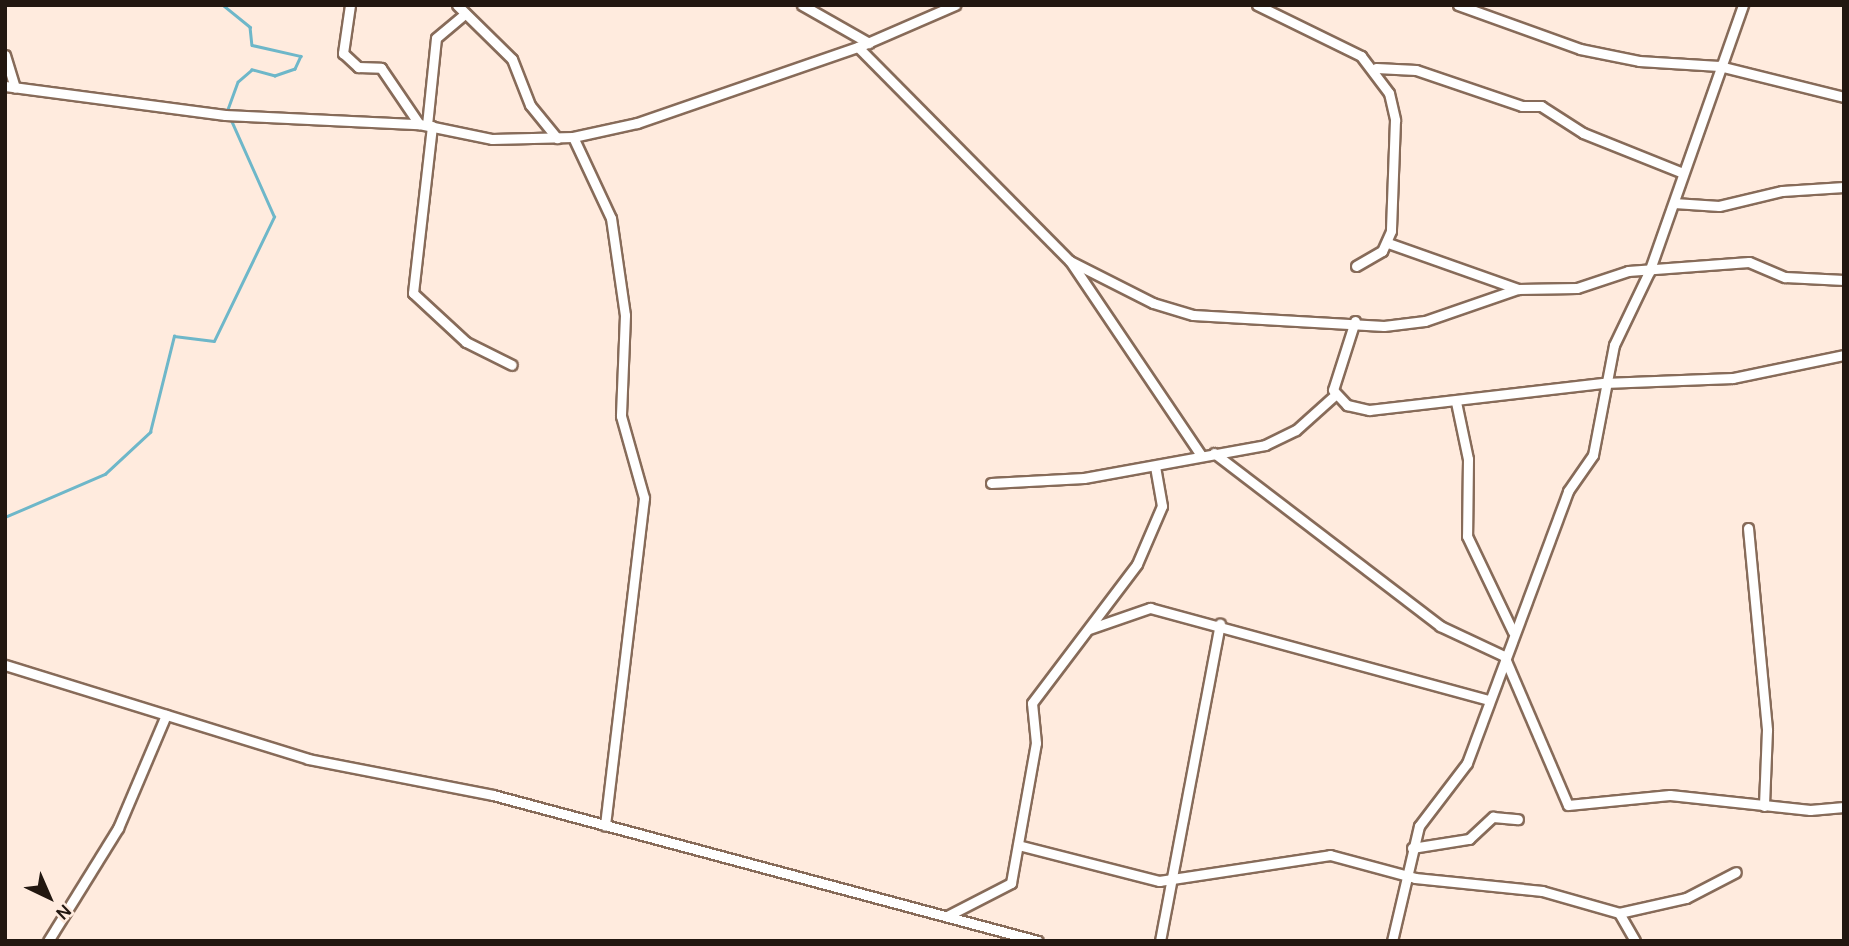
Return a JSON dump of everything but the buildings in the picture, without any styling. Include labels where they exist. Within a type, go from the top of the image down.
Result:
[{"type":"street","points":[[350,5],[342,48],[346,58],[358,67],[381,68],[426,125]]},
{"type":"street","points":[[457,5],[512,59],[533,111],[557,138]]},
{"type":"street","points":[[802,5],[869,43]]},
{"type":"street","points":[[5,55],[10,86],[225,115],[426,125],[492,138],[557,138],[637,124],[869,43],[955,5]]},
{"type":"street","points":[[1257,5],[1315,29],[1376,68],[1416,70],[1522,106],[1541,106],[1583,133],[1683,173]]},
{"type":"street","points":[[1458,5],[1580,48],[1639,61],[1718,66],[1844,97]]},
{"type":"street","points":[[1392,941],[1405,904],[1405,876],[1412,848],[1425,816],[1467,763],[1513,632],[1569,491],[1593,455],[1604,383],[1614,345],[1649,272],[1718,66],[1743,5]]},
{"type":"street","points":[[465,14],[436,38],[426,125],[413,293],[466,342],[512,365]]},
{"type":"street","points":[[858,47],[1070,261],[1201,455]]},
{"type":"street","points":[[1376,68],[1395,120],[1388,243]]},
{"type":"street","points":[[573,137],[611,218],[625,315],[621,416],[644,498],[605,826]]},
{"type":"street","points":[[1674,203],[1719,206],[1782,191],[1844,187]]},
{"type":"street","points":[[1356,266],[1388,243]]},
{"type":"street","points":[[1388,243],[1518,289],[1563,290],[1628,271],[1649,272],[1749,262],[1785,276],[1844,280]]},
{"type":"street","points":[[1070,261],[1153,303],[1193,315],[1354,321],[1404,327],[1518,289]]},
{"type":"street","points":[[1335,395],[1336,364],[1354,321]]},
{"type":"street","points":[[1335,395],[1368,410],[1457,402],[1604,383],[1733,378],[1844,355]]},
{"type":"street","points":[[991,483],[1155,467],[1280,438],[1335,395]]},
{"type":"street","points":[[1457,402],[1468,458],[1467,536],[1513,632]]},
{"type":"street","points":[[1214,453],[1440,626],[1504,656],[1568,805],[1673,795],[1764,806],[1844,807]]},
{"type":"street","points":[[949,915],[1007,888],[1037,744],[1032,704],[1137,564],[1158,522],[1163,502],[1155,467]]},
{"type":"street","points":[[1748,528],[1766,730],[1764,806]]},
{"type":"street","points":[[1089,629],[1150,608],[1220,624],[1488,700]]},
{"type":"street","points":[[1160,941],[1220,624]]},
{"type":"street","points":[[5,665],[307,759],[493,795],[949,915],[1007,937],[1038,941]]},
{"type":"street","points":[[48,941],[118,828],[166,715]]},
{"type":"street","points":[[1412,848],[1469,839],[1493,817],[1518,819]]},
{"type":"street","points":[[1018,845],[1171,879],[1330,855],[1363,859],[1405,876],[1542,891],[1619,913],[1686,898],[1736,872]]},
{"type":"street","points":[[1619,913],[1634,941]]},
{"type":"waterway","points":[[223,5],[250,27],[252,45],[301,56],[295,69],[275,76],[252,70],[238,82],[227,112]]},
{"type":"waterway","points":[[5,517],[105,474],[150,432],[174,336],[214,341],[274,217],[230,118]]}]
